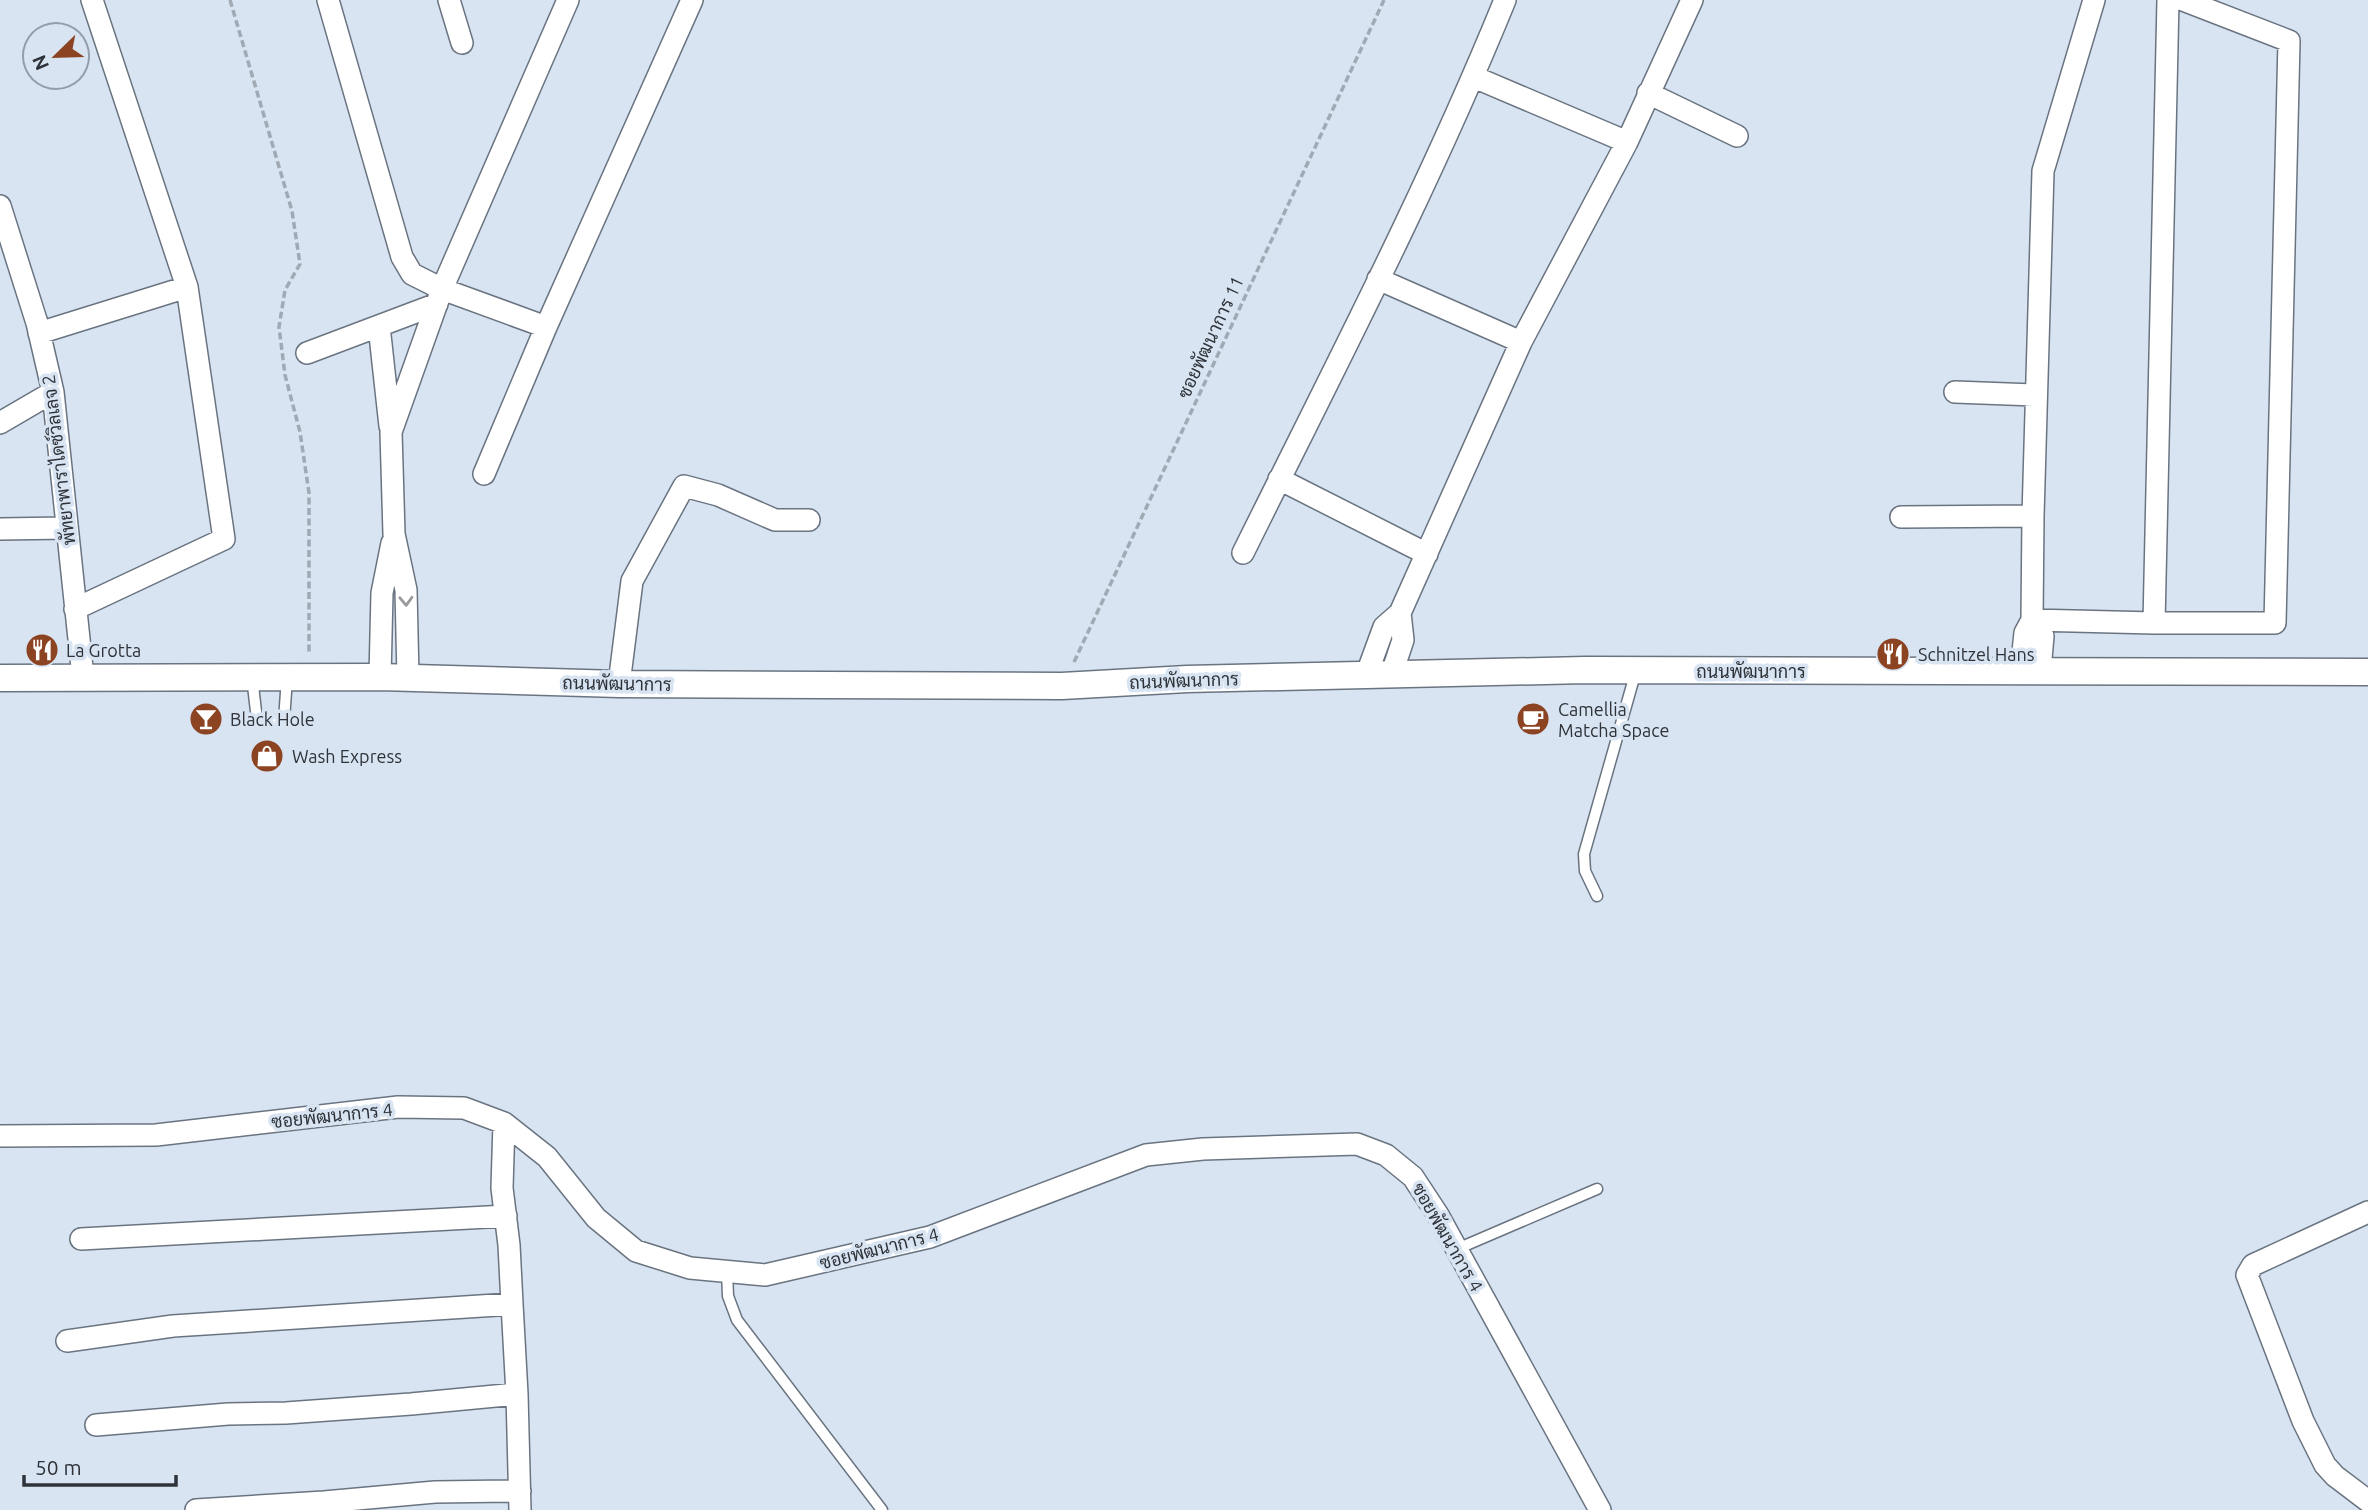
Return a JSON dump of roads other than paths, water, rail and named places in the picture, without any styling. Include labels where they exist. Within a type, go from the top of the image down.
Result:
[{"type":"street","points":[[75,610],[224,539],[187,287],[92,0]]},
{"type":"street","points":[[328,0],[402,257],[412,274],[440,297],[546,327]]},
{"type":"street","points":[[449,0],[462,43]]},
{"type":"street","points":[[391,432],[440,297],[568,0]]},
{"type":"street","points":[[484,474],[546,327],[692,0]]},
{"type":"street","points":[[1243,553],[1474,77],[1505,0]]},
{"type":"street","points":[[1378,676],[1403,640],[1400,613],[1521,342],[1627,142],[1692,0]]},
{"type":"street","points":[[2031,670],[2043,636],[2032,620],[2042,171],[2094,0]]},
{"type":"street","points":[[2154,623],[2168,0]]},
{"type":"street","points":[[2032,620],[2275,623],[2289,41],[2183,0]]},
{"type":"street","points":[[1474,77],[1627,142]]},
{"type":"street","points":[[1648,93],[1737,136]]},
{"type":"street","name":"พัทยาพาราไดซ์วิลเลจ 2","points":[[0,206],[39,333],[53,392],[82,677]]},
{"type":"street","points":[[1378,279],[1521,342]]},
{"type":"street","points":[[39,333],[187,287]]},
{"type":"street","points":[[307,353],[379,326],[440,297]]},
{"type":"street","points":[[379,326],[391,432],[394,534],[406,590],[408,678]]},
{"type":"street","points":[[0,423],[53,392]]},
{"type":"street","points":[[1955,392],[2036,395]]},
{"type":"street","points":[[1279,480],[1427,554]]},
{"type":"street","points":[[619,684],[632,582],[684,486],[718,495],[775,520],[809,520]]},
{"type":"street","points":[[1901,517],[2033,516]]},
{"type":"street","points":[[0,529],[66,528]]},
{"type":"street","points":[[380,677],[382,593],[394,534]]},
{"type":"street","name":"ถนนพัฒนาการ","points":[[0,678],[380,677],[619,684],[1062,686],[1187,679],[1585,670],[2368,672]]},
{"type":"street","name":"ซอยพัฒนาการ 4","points":[[0,1136],[156,1135],[398,1107],[464,1108],[504,1123],[547,1157],[596,1218],[636,1251],[690,1269],[765,1275],[930,1237],[1146,1155],[1203,1149],[1357,1144],[1386,1155],[1413,1177],[1457,1249],[1600,1510]]},
{"type":"street","points":[[196,1510],[435,1492],[520,1501],[512,1304],[502,1188],[504,1123]]},
{"type":"street","points":[[2368,1212],[2253,1265],[2247,1275],[2303,1421],[2325,1465],[2368,1501]]},
{"type":"street","points":[[81,1239],[506,1216]]},
{"type":"street","points":[[67,1341],[173,1326],[512,1304]]},
{"type":"street","points":[[96,1425],[517,1394]]},
{"type":"lane","points":[[1597,896],[1585,872],[1584,854],[1636,671]]},
{"type":"lane","points":[[253,677],[257,720],[284,720],[298,677]]},
{"type":"lane","points":[[1457,1249],[1597,1189]]},
{"type":"lane","points":[[727,1272],[728,1296],[737,1320],[882,1510]]},
{"type":"place","name":"La Grotta","points":[[42,650]]},
{"type":"place","name":"Schnitzel Hans","points":[[1893,654]]},
{"type":"place","name":"Black Hole","points":[[206,719]]},
{"type":"place","name":"Camellia Matcha Space","points":[[1533,719]]},
{"type":"place","name":"Wash Express","points":[[267,756]]}]
